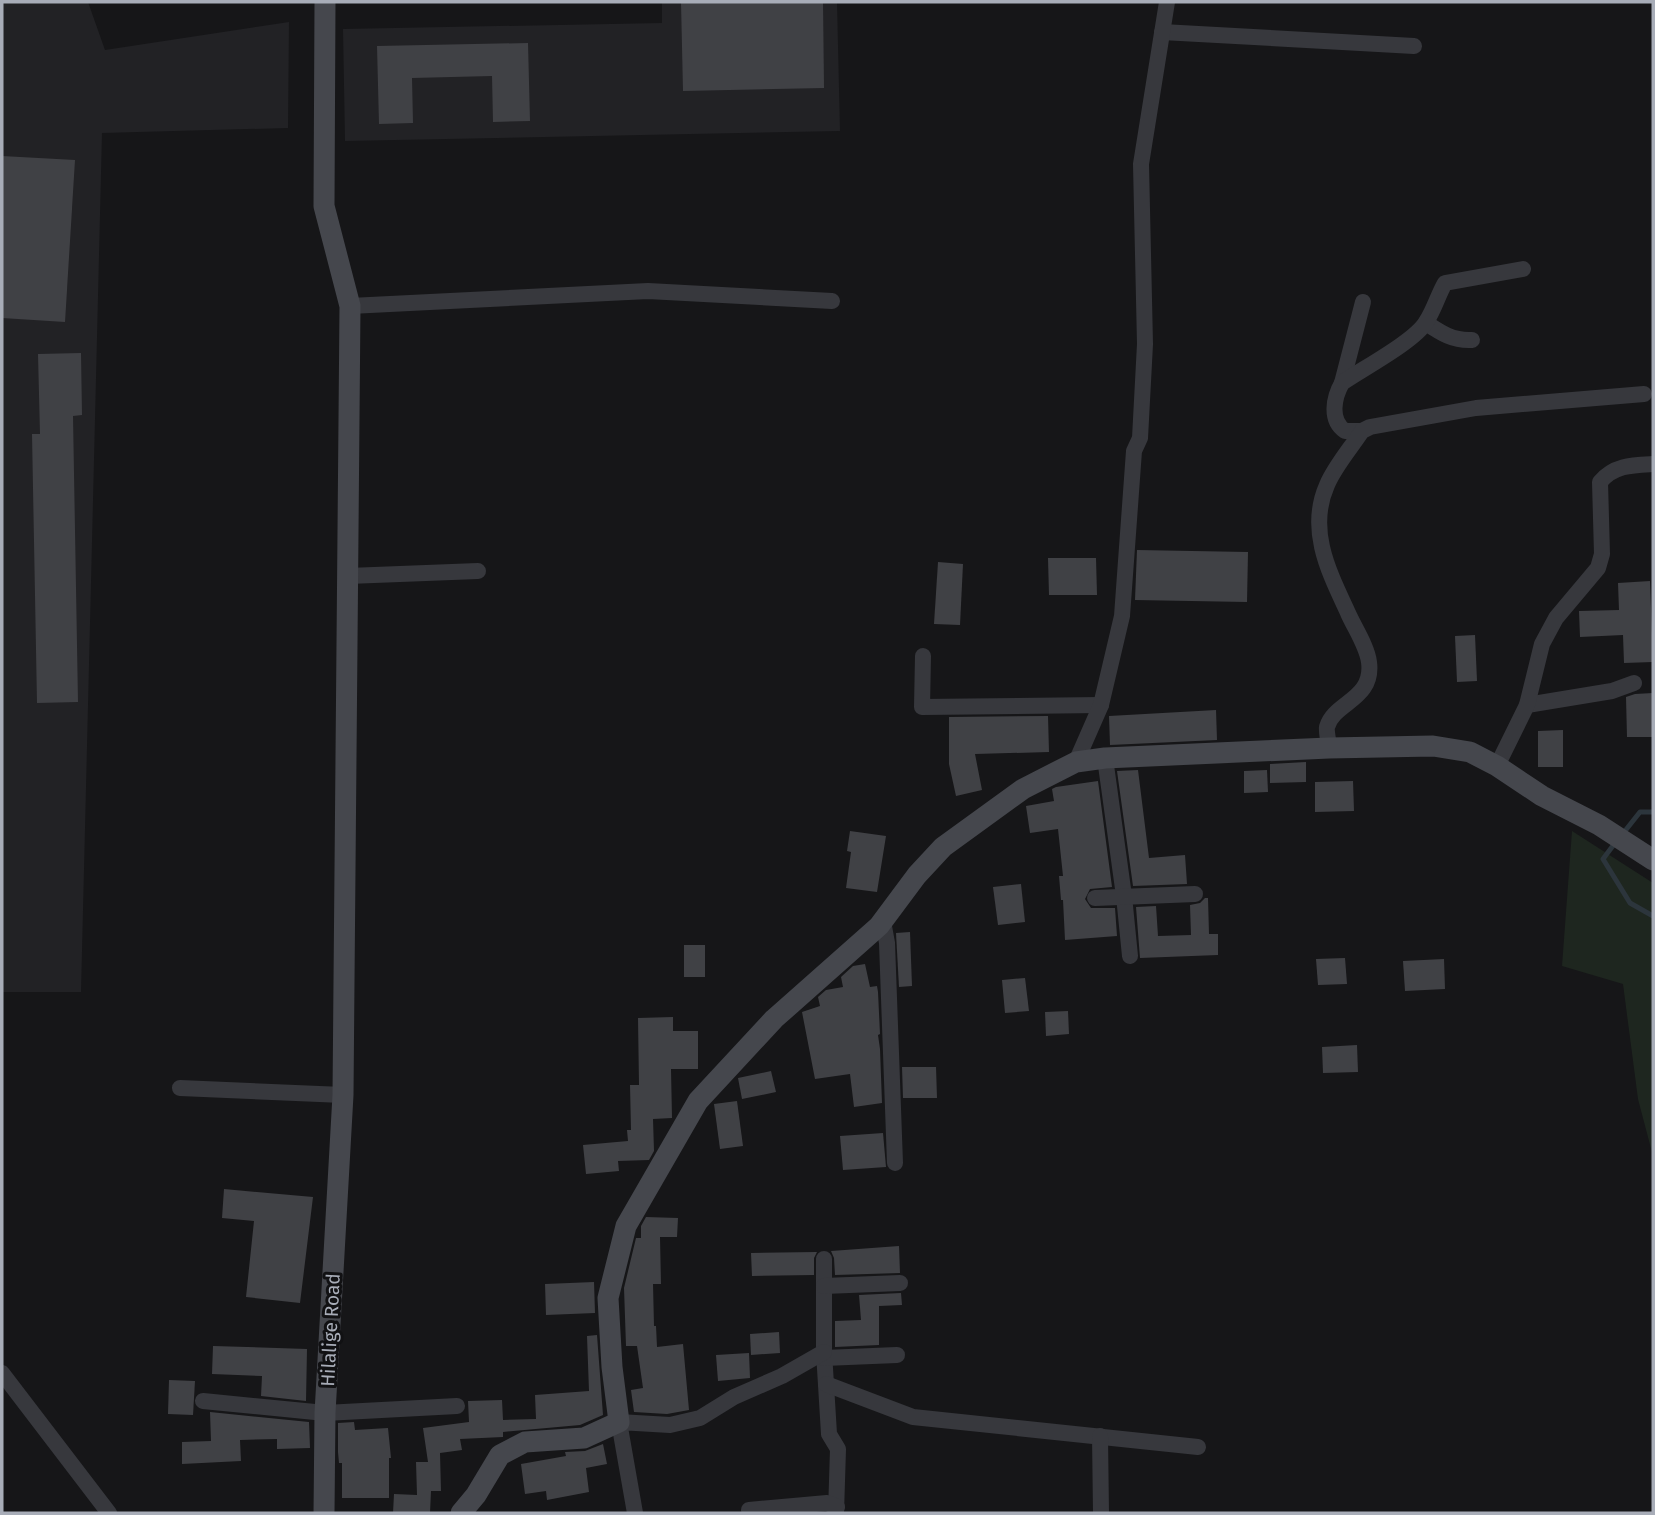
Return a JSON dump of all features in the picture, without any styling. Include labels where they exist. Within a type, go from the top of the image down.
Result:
[{"type":"street","name":"Hilalige Road","points":[[324,1513],[325,1413],[341,1147],[350,306],[324,206],[325,2]]},
{"type":"street","points":[[1076,762],[1101,705],[1122,615],[1134,451],[1140,438],[1146,345],[1140,164],[1167,2]]},
{"type":"street","points":[[1162,32],[1414,46]]},
{"type":"street","points":[[1342,383],[1426,323],[1446,283],[1523,270]]},
{"type":"street","points":[[350,306],[648,291],[832,301]]},
{"type":"street","points":[[1363,302],[1342,383],[1337,392],[1336,421],[1345,431],[1363,431],[1476,408],[1644,394]]},
{"type":"street","points":[[1426,323],[1444,336],[1462,341],[1472,340]]},
{"type":"street","points":[[1329,748],[1327,727],[1338,711],[1362,690],[1367,681],[1369,662],[1327,567],[1318,535],[1321,505],[1327,484],[1363,431]]},
{"type":"street","points":[[1497,766],[1527,705],[1542,644],[1556,618],[1598,568],[1602,554],[1600,482],[1614,471],[1627,466],[1653,464]]},
{"type":"street","points":[[348,576],[478,571]]},
{"type":"street","points":[[923,656],[922,708],[1101,705]]},
{"type":"street","points":[[1527,705],[1612,691],[1634,683]]},
{"type":"street","points":[[635,1513],[612,1367],[608,1298],[626,1226],[698,1101],[774,1019],[883,921],[917,875],[943,848],[1023,789],[1076,762],[1105,758],[1433,746],[1470,752],[1497,766],[1542,796],[1599,825],[1653,860]]},
{"type":"street","points":[[1105,758],[1124,896],[1129,956]]},
{"type":"street","points":[[1094,898],[1195,894]]},
{"type":"street","points":[[883,921],[887,943],[895,1163]]},
{"type":"street","points":[[180,1088],[342,1095]]},
{"type":"street","points":[[824,1259],[824,1355],[829,1434],[838,1449],[836,1510]]},
{"type":"street","points":[[824,1286],[900,1283]]},
{"type":"street","points":[[461,1513],[477,1495],[500,1455],[525,1442],[584,1438],[619,1422],[670,1425],[700,1418],[734,1397],[824,1355],[897,1355]]},
{"type":"street","points":[[2,1373],[108,1513]]},
{"type":"street","points":[[826,1384],[913,1417],[1198,1447]]},
{"type":"street","points":[[203,1401],[325,1413],[457,1406]]},
{"type":"street","points":[[1100,1436],[1101,1513]]},
{"type":"street","points":[[749,1510],[827,1503],[836,1510]]},
{"type":"shaded area","points":[[2,2],[88,2],[105,50],[289,22],[288,128],[102,133],[81,992],[2,992]]},
{"type":"shaded area","points":[[662,2],[837,2],[840,131],[345,141],[343,29],[662,23]]},
{"type":"shaded area","points":[[1572,831],[1653,883],[1653,1156],[1638,1099],[1623,984],[1562,966]]},
{"type":"building","points":[[681,2],[823,2],[824,88],[683,91]]},
{"type":"building","points":[[528,43],[530,121],[493,122],[492,76],[412,78],[413,123],[379,124],[377,46]]},
{"type":"building","points":[[2,156],[75,160],[65,322],[2,318]]},
{"type":"building","points":[[81,353],[82,415],[73,416],[78,702],[37,703],[32,434],[40,434],[38,354]]},
{"type":"building","points":[[1137,550],[1248,552],[1247,602],[1135,600]]},
{"type":"building","points":[[1048,558],[1096,558],[1097,595],[1049,595]]},
{"type":"building","points":[[938,562],[963,564],[960,625],[934,624]]},
{"type":"building","points":[[1650,581],[1653,662],[1624,663],[1623,635],[1580,637],[1579,611],[1619,610],[1618,583]]},
{"type":"building","points":[[1475,635],[1477,681],[1457,682],[1455,636]]},
{"type":"building","points":[[1653,693],[1653,737],[1627,737],[1626,697]]},
{"type":"building","points":[[1216,710],[1217,740],[1110,745],[1109,716]]},
{"type":"building","points":[[1048,716],[1049,752],[975,754],[982,790],[956,796],[949,764],[949,717]]},
{"type":"building","points":[[1563,730],[1563,767],[1538,767],[1538,731]]},
{"type":"building","points":[[1306,762],[1306,782],[1270,783],[1270,764]]},
{"type":"building","points":[[1138,770],[1149,858],[1185,855],[1187,884],[1133,886],[1117,771]]},
{"type":"building","points":[[1267,770],[1268,792],[1244,793],[1244,771]]},
{"type":"building","points":[[1098,781],[1112,887],[1090,889],[1085,899],[1091,908],[1115,908],[1117,936],[1065,940],[1058,829],[1030,833],[1026,806],[1054,801],[1052,789],[1056,787]]},
{"type":"building","points":[[1353,781],[1354,811],[1315,812],[1315,782]]},
{"type":"building","points":[[850,831],[886,836],[877,892],[846,888],[851,852],[847,851]]},
{"type":"building","points":[[1021,884],[1025,922],[998,925],[993,887]]},
{"type":"building","points":[[1208,898],[1209,934],[1218,934],[1218,955],[1140,958],[1136,907],[1156,906],[1158,936],[1191,935],[1190,905],[1200,903]]},
{"type":"building","points":[[910,932],[912,986],[899,987],[896,933]]},
{"type":"building","points":[[684,945],[705,945],[705,977],[684,977]]},
{"type":"building","points":[[1345,958],[1347,984],[1318,985],[1316,959]]},
{"type":"building","points":[[1444,959],[1445,989],[1405,991],[1403,961]]},
{"type":"building","points":[[865,964],[870,987],[877,986],[878,992],[882,1103],[854,1107],[850,1074],[815,1079],[802,1012],[820,1006],[818,997],[826,990],[843,987],[841,977],[853,966]]},
{"type":"building","points":[[1025,978],[1029,1011],[1005,1013],[1002,980]]},
{"type":"building","points":[[1068,1011],[1069,1034],[1046,1036],[1045,1012]]},
{"type":"building","points":[[673,1017],[673,1031],[698,1031],[698,1069],[671,1069],[672,1118],[653,1119],[654,1151],[649,1160],[618,1161],[619,1171],[586,1174],[583,1145],[628,1141],[627,1130],[631,1130],[630,1085],[639,1085],[638,1018]]},
{"type":"building","points":[[1357,1045],[1358,1072],[1323,1073],[1322,1047]]},
{"type":"building","points":[[902,1067],[936,1067],[937,1098],[903,1098]]},
{"type":"building","points":[[771,1071],[776,1092],[742,1099],[738,1078]]},
{"type":"building","points":[[737,1101],[743,1146],[720,1149],[714,1104]]},
{"type":"building","points":[[883,1133],[886,1167],[843,1170],[840,1136]]},
{"type":"building","points":[[224,1189],[313,1197],[300,1303],[246,1297],[254,1221],[222,1218]]},
{"type":"building","points":[[646,1217],[678,1218],[677,1237],[660,1237],[661,1284],[653,1284],[654,1326],[657,1347],[683,1344],[689,1410],[667,1414],[634,1412],[631,1390],[643,1388],[637,1346],[626,1346],[624,1288],[636,1238],[641,1238],[641,1226]]},
{"type":"building","points":[[899,1246],[900,1273],[835,1275],[831,1251]]},
{"type":"building","points":[[817,1252],[814,1258],[814,1275],[752,1276],[751,1253]]},
{"type":"building","points":[[594,1282],[595,1313],[546,1315],[545,1284]]},
{"type":"building","points":[[901,1293],[902,1305],[879,1306],[879,1345],[835,1347],[835,1321],[861,1320],[859,1295]]},
{"type":"building","points":[[779,1332],[780,1353],[751,1355],[750,1334]]},
{"type":"building","points":[[597,1335],[603,1415],[580,1425],[503,1432],[503,1437],[460,1439],[462,1450],[440,1453],[441,1491],[431,1491],[430,1513],[393,1513],[394,1494],[417,1495],[416,1462],[428,1462],[423,1428],[469,1422],[468,1401],[502,1400],[503,1420],[536,1419],[535,1395],[589,1391],[587,1336]]},
{"type":"building","points":[[213,1346],[307,1349],[306,1401],[261,1396],[262,1376],[212,1374]]},
{"type":"building","points":[[749,1353],[750,1378],[718,1381],[716,1355]]},
{"type":"building","points":[[169,1380],[195,1381],[193,1415],[168,1414]]},
{"type":"building","points":[[210,1412],[309,1422],[310,1448],[277,1449],[277,1439],[240,1440],[241,1461],[182,1464],[182,1442],[211,1441]]},
{"type":"building","points":[[354,1422],[355,1430],[388,1428],[391,1458],[389,1498],[342,1498],[338,1423]]},
{"type":"building","points":[[603,1444],[607,1464],[586,1468],[589,1492],[547,1500],[546,1491],[525,1494],[521,1464],[566,1456],[565,1452],[585,1451]]},
{"type":"waterway","points":[[1621,836],[1640,812],[1653,812]]},
{"type":"waterway","points":[[1615,843],[1603,859],[1630,903],[1653,916]]}]
